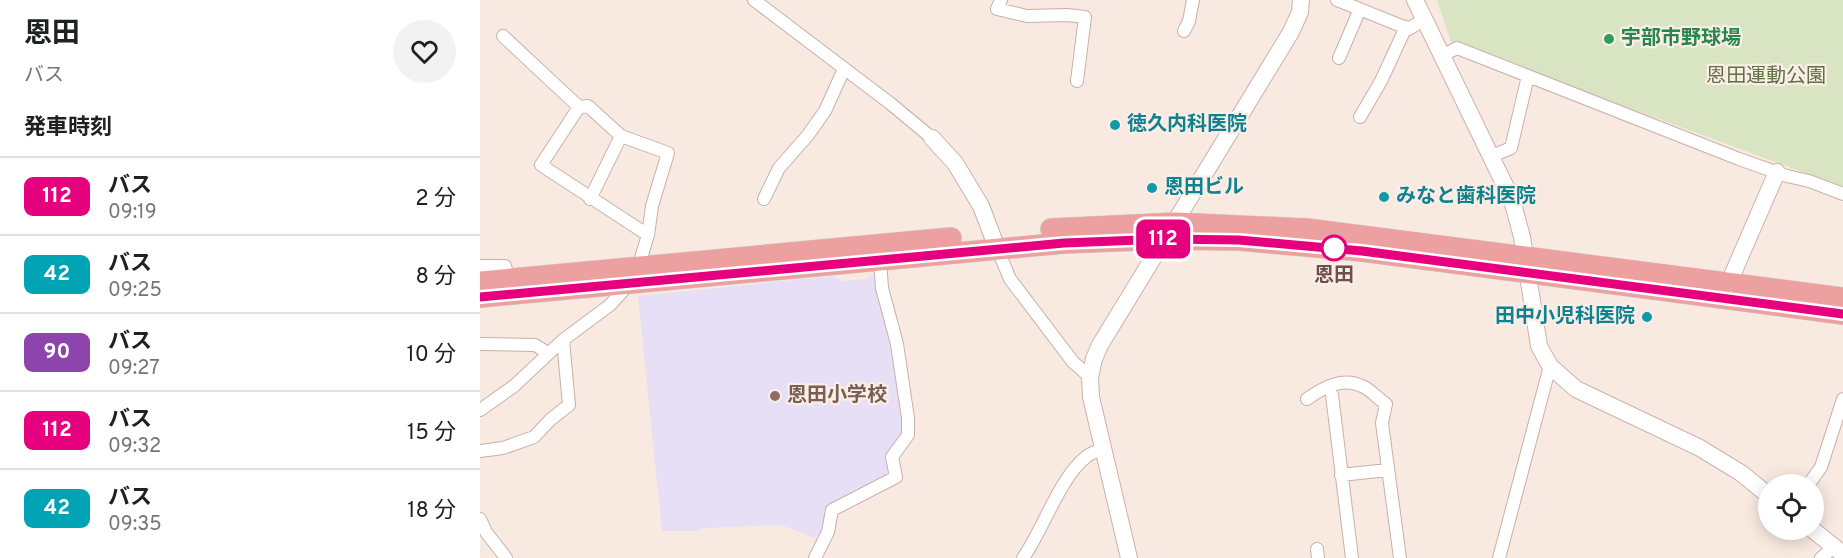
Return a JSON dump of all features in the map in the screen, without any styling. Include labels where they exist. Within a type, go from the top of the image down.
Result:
[{"type":"highway","points":[[480,282],[634,276],[880,260],[1105,226],[1170,231],[1307,229],[1526,264],[1725,290],[1843,298]]},
{"type":"highway","points":[[480,297],[634,276],[994,241]]},
{"type":"highway","points":[[1725,290],[1843,314]]},
{"type":"street","points":[[754,0],[932,138],[955,163],[981,206],[1010,279],[1073,362],[1090,377]]},
{"type":"street","points":[[1001,0],[997,9],[1027,16],[1085,17],[1077,81]]},
{"type":"street","points":[[1184,31],[1189,21],[1193,0]]},
{"type":"street","points":[[1129,558],[1091,398],[1090,377],[1094,359],[1100,345],[1291,32],[1301,0]]},
{"type":"street","points":[[1337,0],[1409,28],[1424,19]]},
{"type":"street","points":[[1415,0],[1512,200],[1526,264],[1539,346],[1550,366],[1576,389],[1700,448],[1741,473],[1758,487]]},
{"type":"street","points":[[1340,58],[1360,9]]},
{"type":"street","points":[[1360,117],[1381,81],[1406,27]]},
{"type":"street","points":[[480,410],[514,386],[563,340],[610,305],[634,276],[648,235],[652,206],[668,153],[621,136],[588,106],[579,106],[503,36]]},
{"type":"street","points":[[1443,55],[1457,48],[1777,172],[1843,194]]},
{"type":"street","points":[[764,199],[779,168],[808,135],[825,111],[844,69]]},
{"type":"street","points":[[1492,156],[1511,148],[1528,76]]},
{"type":"street","points":[[579,106],[541,165],[648,235]]},
{"type":"street","points":[[590,199],[621,136]]},
{"type":"street","points":[[1725,290],[1777,172]]},
{"type":"street","points":[[815,558],[828,532],[832,510],[896,477],[892,457],[908,435],[908,418],[897,344],[882,288],[880,260]]},
{"type":"street","points":[[480,266],[505,266],[509,280]]},
{"type":"street","points":[[480,451],[502,448],[534,437],[568,405],[563,340]]},
{"type":"street","points":[[480,344],[535,345],[548,353]]},
{"type":"street","points":[[1499,558],[1550,366]]},
{"type":"street","points":[[1307,399],[1336,382],[1350,382],[1365,387],[1386,404],[1382,423],[1400,558]]},
{"type":"street","points":[[1332,395],[1352,558]]},
{"type":"street","points":[[1816,474],[1821,467],[1843,399]]},
{"type":"street","points":[[1023,558],[1069,477],[1086,456],[1103,449]]},
{"type":"street","points":[[1341,475],[1388,470]]},
{"type":"street","points":[[480,519],[483,534],[506,558]]},
{"type":"street","points":[[1821,558],[1839,550],[1824,538]]},
{"type":"shaded area","name":"恩田小学校","points":[[875,273],[894,342],[904,437],[891,478],[827,519],[821,534],[815,538],[781,525],[703,528],[698,531],[662,531],[638,296],[832,276],[844,281],[866,279]]},
{"type":"green space","name":"恩田運動公園","points":[[1437,0],[1843,0],[1843,187],[1451,42]]},
{"type":"bus line","name":"112","points":[[480,297],[978,250],[1064,243],[1165,239],[1239,240],[1362,251],[1843,314]]},
{"type":"place","name":"宇部市野球場","points":[[1609,39]]},
{"type":"place","name":"徳久内科医院","points":[[1115,125]]},
{"type":"place","name":"恩田ビル","points":[[1152,188]]},
{"type":"place","name":"みなと歯科医院","points":[[1384,197]]},
{"type":"place","name":"恩田","points":[[1334,248]]},
{"type":"place","name":"田中小児科医院","points":[[1647,317]]},
{"type":"place","name":"恩田小学校","points":[[775,396]]}]
